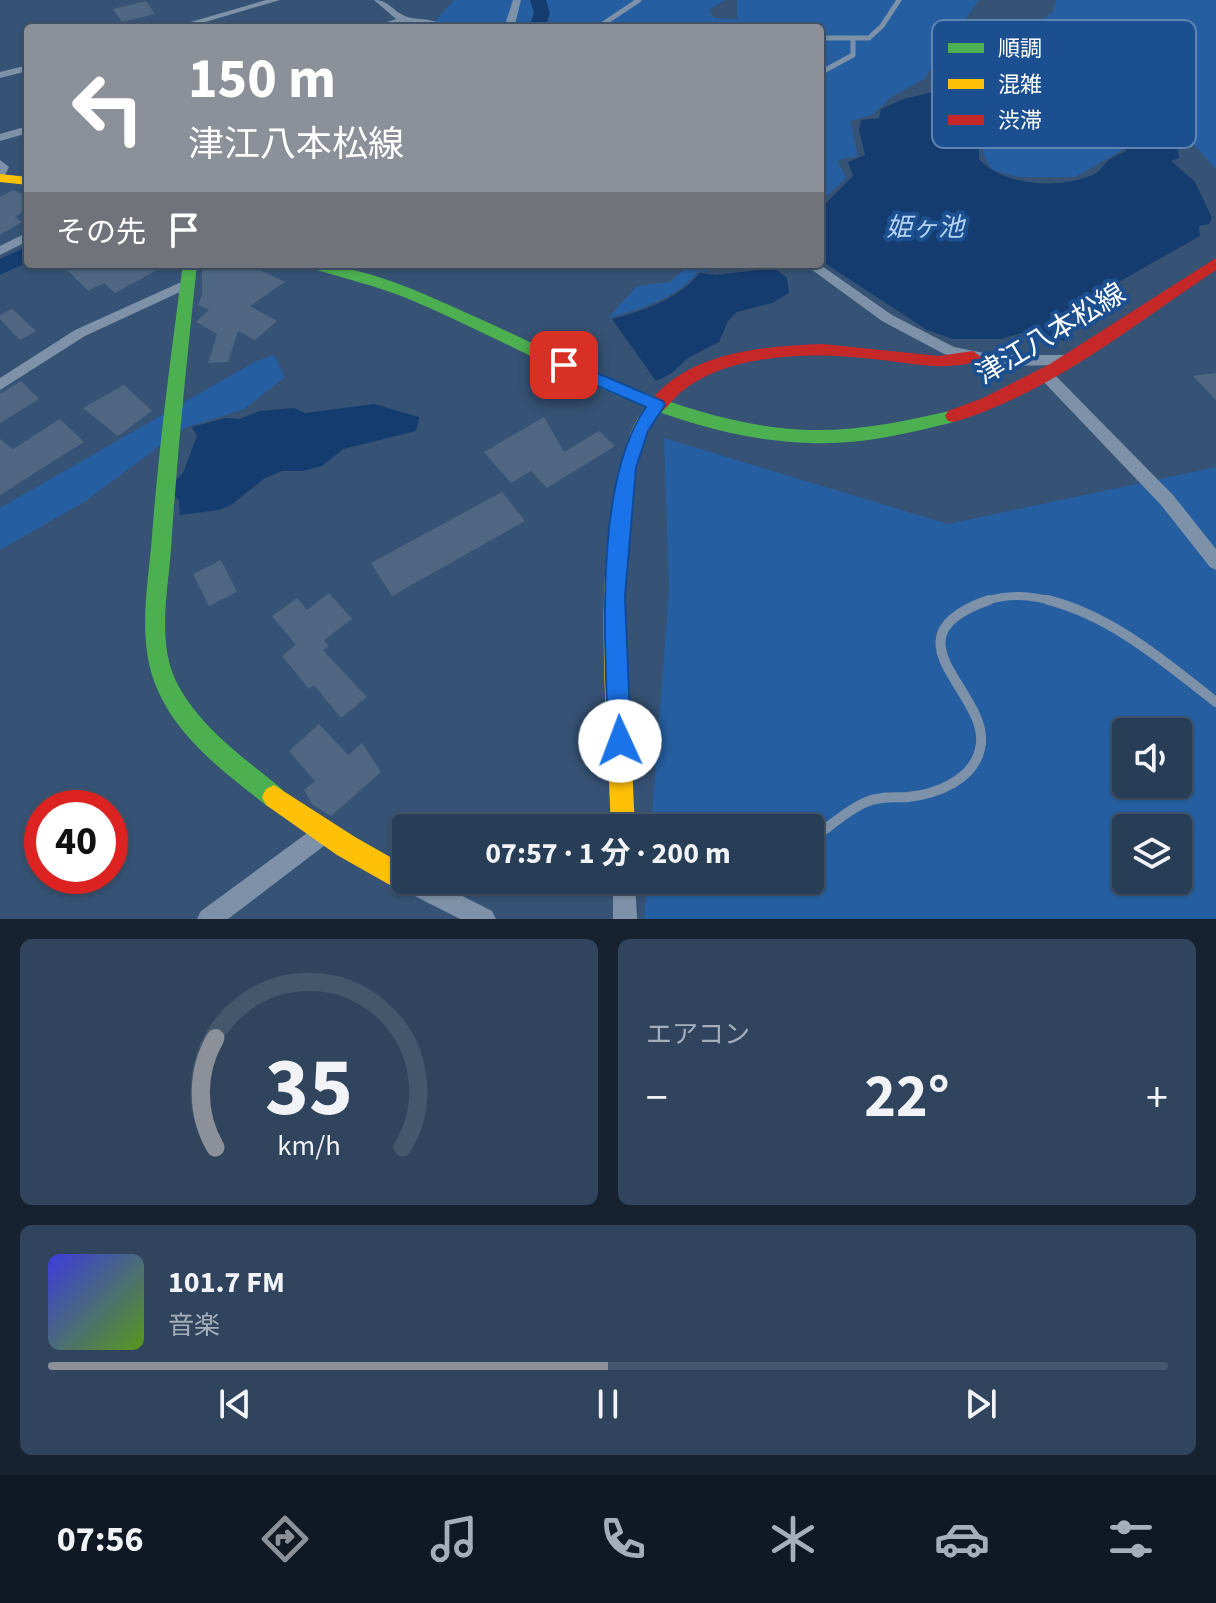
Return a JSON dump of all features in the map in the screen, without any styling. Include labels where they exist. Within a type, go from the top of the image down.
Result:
[{"type":"street","points":[[189,24],[276,0]]},
{"type":"street","points":[[378,0],[402,19]]},
{"type":"street","points":[[510,24],[517,0]]},
{"type":"street","points":[[386,24],[402,19],[426,20],[434,24]]},
{"type":"street","points":[[0,75],[24,69]]},
{"type":"street","points":[[0,138],[24,130]]},
{"type":"street","points":[[0,163],[3,167],[0,177],[24,180]]},
{"type":"street","points":[[0,251],[24,238]]},
{"type":"street","name":"津江八本松線","points":[[325,268],[414,296],[619,391],[657,405],[708,421],[817,438],[865,436],[926,425],[965,413],[1045,374],[1216,263]]},
{"type":"street","points":[[816,268],[932,345],[973,357],[1002,361],[1065,360]]},
{"type":"street","points":[[0,385],[80,333],[189,274]]},
{"type":"street","points":[[189,274],[165,480],[155,637],[159,663],[169,691],[195,726],[235,766],[325,831],[392,872]]},
{"type":"street","points":[[622,814],[614,596],[627,468],[640,429],[657,405],[693,374],[759,354],[804,349],[845,350],[955,363],[973,357]]},
{"type":"street","points":[[1045,374],[1167,500],[1216,562]]},
{"type":"street","points":[[209,919],[325,831]]},
{"type":"street","points":[[434,894],[484,919]]},
{"type":"street","points":[[624,894],[625,919]]},
{"type":"lane","points":[[603,24],[639,0]]},
{"type":"lane","points":[[824,38],[869,41],[877,36],[899,0]]},
{"type":"lane","points":[[824,71],[853,55],[853,41]]},
{"type":"lane","points":[[824,829],[866,801],[884,795],[905,797],[950,785],[971,769],[982,744],[977,717],[950,673],[942,653],[943,634],[949,620],[975,603],[1013,595],[1043,599],[1088,613],[1139,641],[1216,702]]},
{"type":"shaded area","points":[[454,0],[725,0],[709,10],[714,18],[737,19],[737,0],[979,0],[965,20],[932,20],[932,68],[924,79],[890,98],[872,115],[850,121],[858,156],[837,160],[846,178],[824,198],[824,24],[433,24]]},
{"type":"shaded area","points":[[1056,0],[1216,0],[1216,169],[1196,147],[1196,20],[1041,20],[1053,12]]},
{"type":"shaded area","points":[[985,148],[1122,148],[1075,177],[1019,177],[992,170],[983,154]]},
{"type":"shaded area","points":[[685,268],[730,268],[698,272],[668,296],[608,318],[637,286],[670,282]]},
{"type":"shaded area","points":[[274,355],[285,377],[244,409],[184,428],[84,502],[0,550],[0,508],[256,361]]},
{"type":"shaded area","points":[[664,438],[948,524],[1216,467],[1216,919],[644,919],[646,894],[824,894],[824,814],[652,814],[669,589]]},
{"type":"water","name":"姫ヶ池","points":[[932,93],[932,148],[979,148],[979,159],[990,168],[1003,175],[1035,183],[1068,182],[1096,173],[1126,148],[1177,148],[1179,158],[1171,161],[1195,182],[1212,218],[1209,224],[1199,226],[1200,236],[1053,319],[1054,328],[1067,338],[1064,341],[1032,330],[1001,339],[953,339],[927,330],[824,263],[824,205],[853,176],[848,162],[865,155],[859,130],[861,120],[879,118],[881,109],[903,99]]},
{"type":"water","points":[[774,268],[787,278],[789,293],[772,303],[737,312],[728,321],[719,342],[688,358],[672,373],[656,381],[612,319],[671,297],[700,273],[716,275]]},
{"type":"water","points":[[374,404],[419,417],[416,431],[343,449],[322,466],[303,471],[282,471],[265,478],[231,505],[219,510],[180,515],[179,500],[174,496],[176,480],[183,473],[197,436],[192,427],[225,418],[240,419],[259,411],[294,408],[305,413]]},
{"type":"building","points":[[146,1],[155,14],[122,22],[113,9]]},
{"type":"building","points":[[13,190],[24,195],[24,211],[15,217],[22,222],[0,235],[0,197]]},
{"type":"building","points":[[161,268],[115,293],[104,283],[88,291],[67,270]]},
{"type":"building","points":[[202,268],[255,268],[285,282],[250,306],[277,321],[255,340],[238,331],[228,362],[208,363],[217,334],[196,322],[209,310],[198,305],[202,295]]},
{"type":"building","points":[[12,309],[36,331],[20,340],[0,319],[0,315]]},
{"type":"building","points":[[1216,373],[1216,400],[1193,376]]},
{"type":"building","points":[[21,381],[39,399],[0,423],[0,394]]},
{"type":"building","points":[[124,385],[152,411],[118,436],[83,408]]},
{"type":"building","points":[[544,417],[564,452],[599,431],[615,446],[547,488],[531,471],[511,483],[484,452]]},
{"type":"building","points":[[60,419],[84,442],[0,495],[0,439],[13,449]]},
{"type":"building","points":[[502,492],[525,521],[392,596],[371,563]]},
{"type":"building","points":[[221,560],[237,592],[209,606],[193,574]]},
{"type":"building","points":[[329,593],[352,619],[324,640],[329,646],[323,650],[367,697],[341,718],[314,685],[309,689],[282,656],[296,645],[272,616],[297,598],[307,610]]},
{"type":"building","points":[[319,724],[348,755],[362,743],[381,772],[331,816],[312,804],[304,790],[315,781],[289,751]]},
{"type":"waterway","points":[[538,0],[542,13],[538,24]]},
{"type":"waterway","points":[[0,268],[24,255]]},
{"type":"traffic: fast","points":[[190,268],[164,514],[156,620],[158,655],[168,688],[189,720],[215,748],[274,797]]},
{"type":"traffic: fast","points":[[326,268],[417,297],[612,386],[676,410],[742,428],[809,436],[880,433],[954,416]]},
{"type":"traffic: slow","points":[[0,178],[24,181]]},
{"type":"traffic: slow","points":[[622,814],[614,596],[627,468],[640,429],[654,409]]},
{"type":"traffic: slow","points":[[274,797],[346,846],[392,872]]},
{"type":"traffic: jam","points":[[954,416],[989,403],[1056,368],[1216,263]]},
{"type":"traffic: jam","points":[[654,409],[675,388],[700,372],[759,354],[853,351],[939,362],[973,357]]},
{"type":"route","points":[[564,365],[657,405],[640,429],[627,468],[614,596],[620,741]]}]
